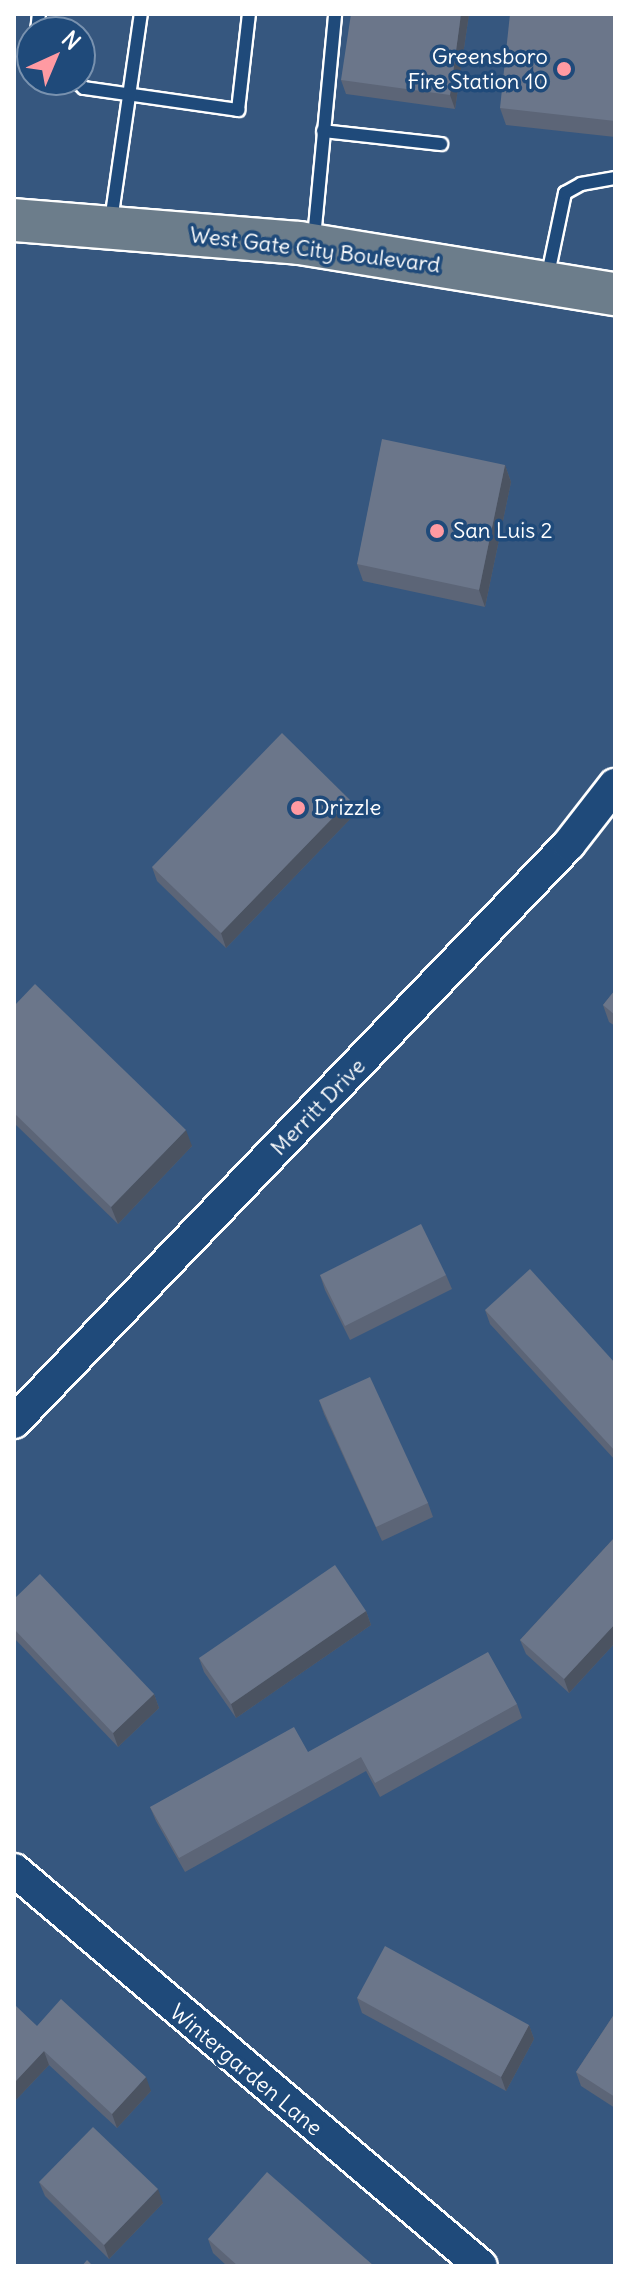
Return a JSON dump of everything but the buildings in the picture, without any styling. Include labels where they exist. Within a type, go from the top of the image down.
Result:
[{"type":"main road","name":"West Gate City Boulevard","points":[[14,220],[313,245],[615,294]]},
{"type":"street","name":"Merritt Drive","points":[[14,1422],[569,844],[615,785]]},
{"type":"street","name":"Wintergarden Lane","points":[[14,1870],[481,2266]]},
{"type":"lane","points":[[110,228],[141,14]]},
{"type":"lane","points":[[96,90],[238,110],[249,14]]},
{"type":"lane","points":[[313,245],[335,14]]},
{"type":"lane","points":[[323,131],[441,144]]},
{"type":"lane","points":[[547,281],[565,193],[581,184],[615,178]]},
{"type":"place","name":"Greensboro Fire Station 10","points":[[564,69]]},
{"type":"place","name":"San Luis 2","points":[[437,531]]},
{"type":"place","name":"Drizzle","points":[[298,808]]}]
